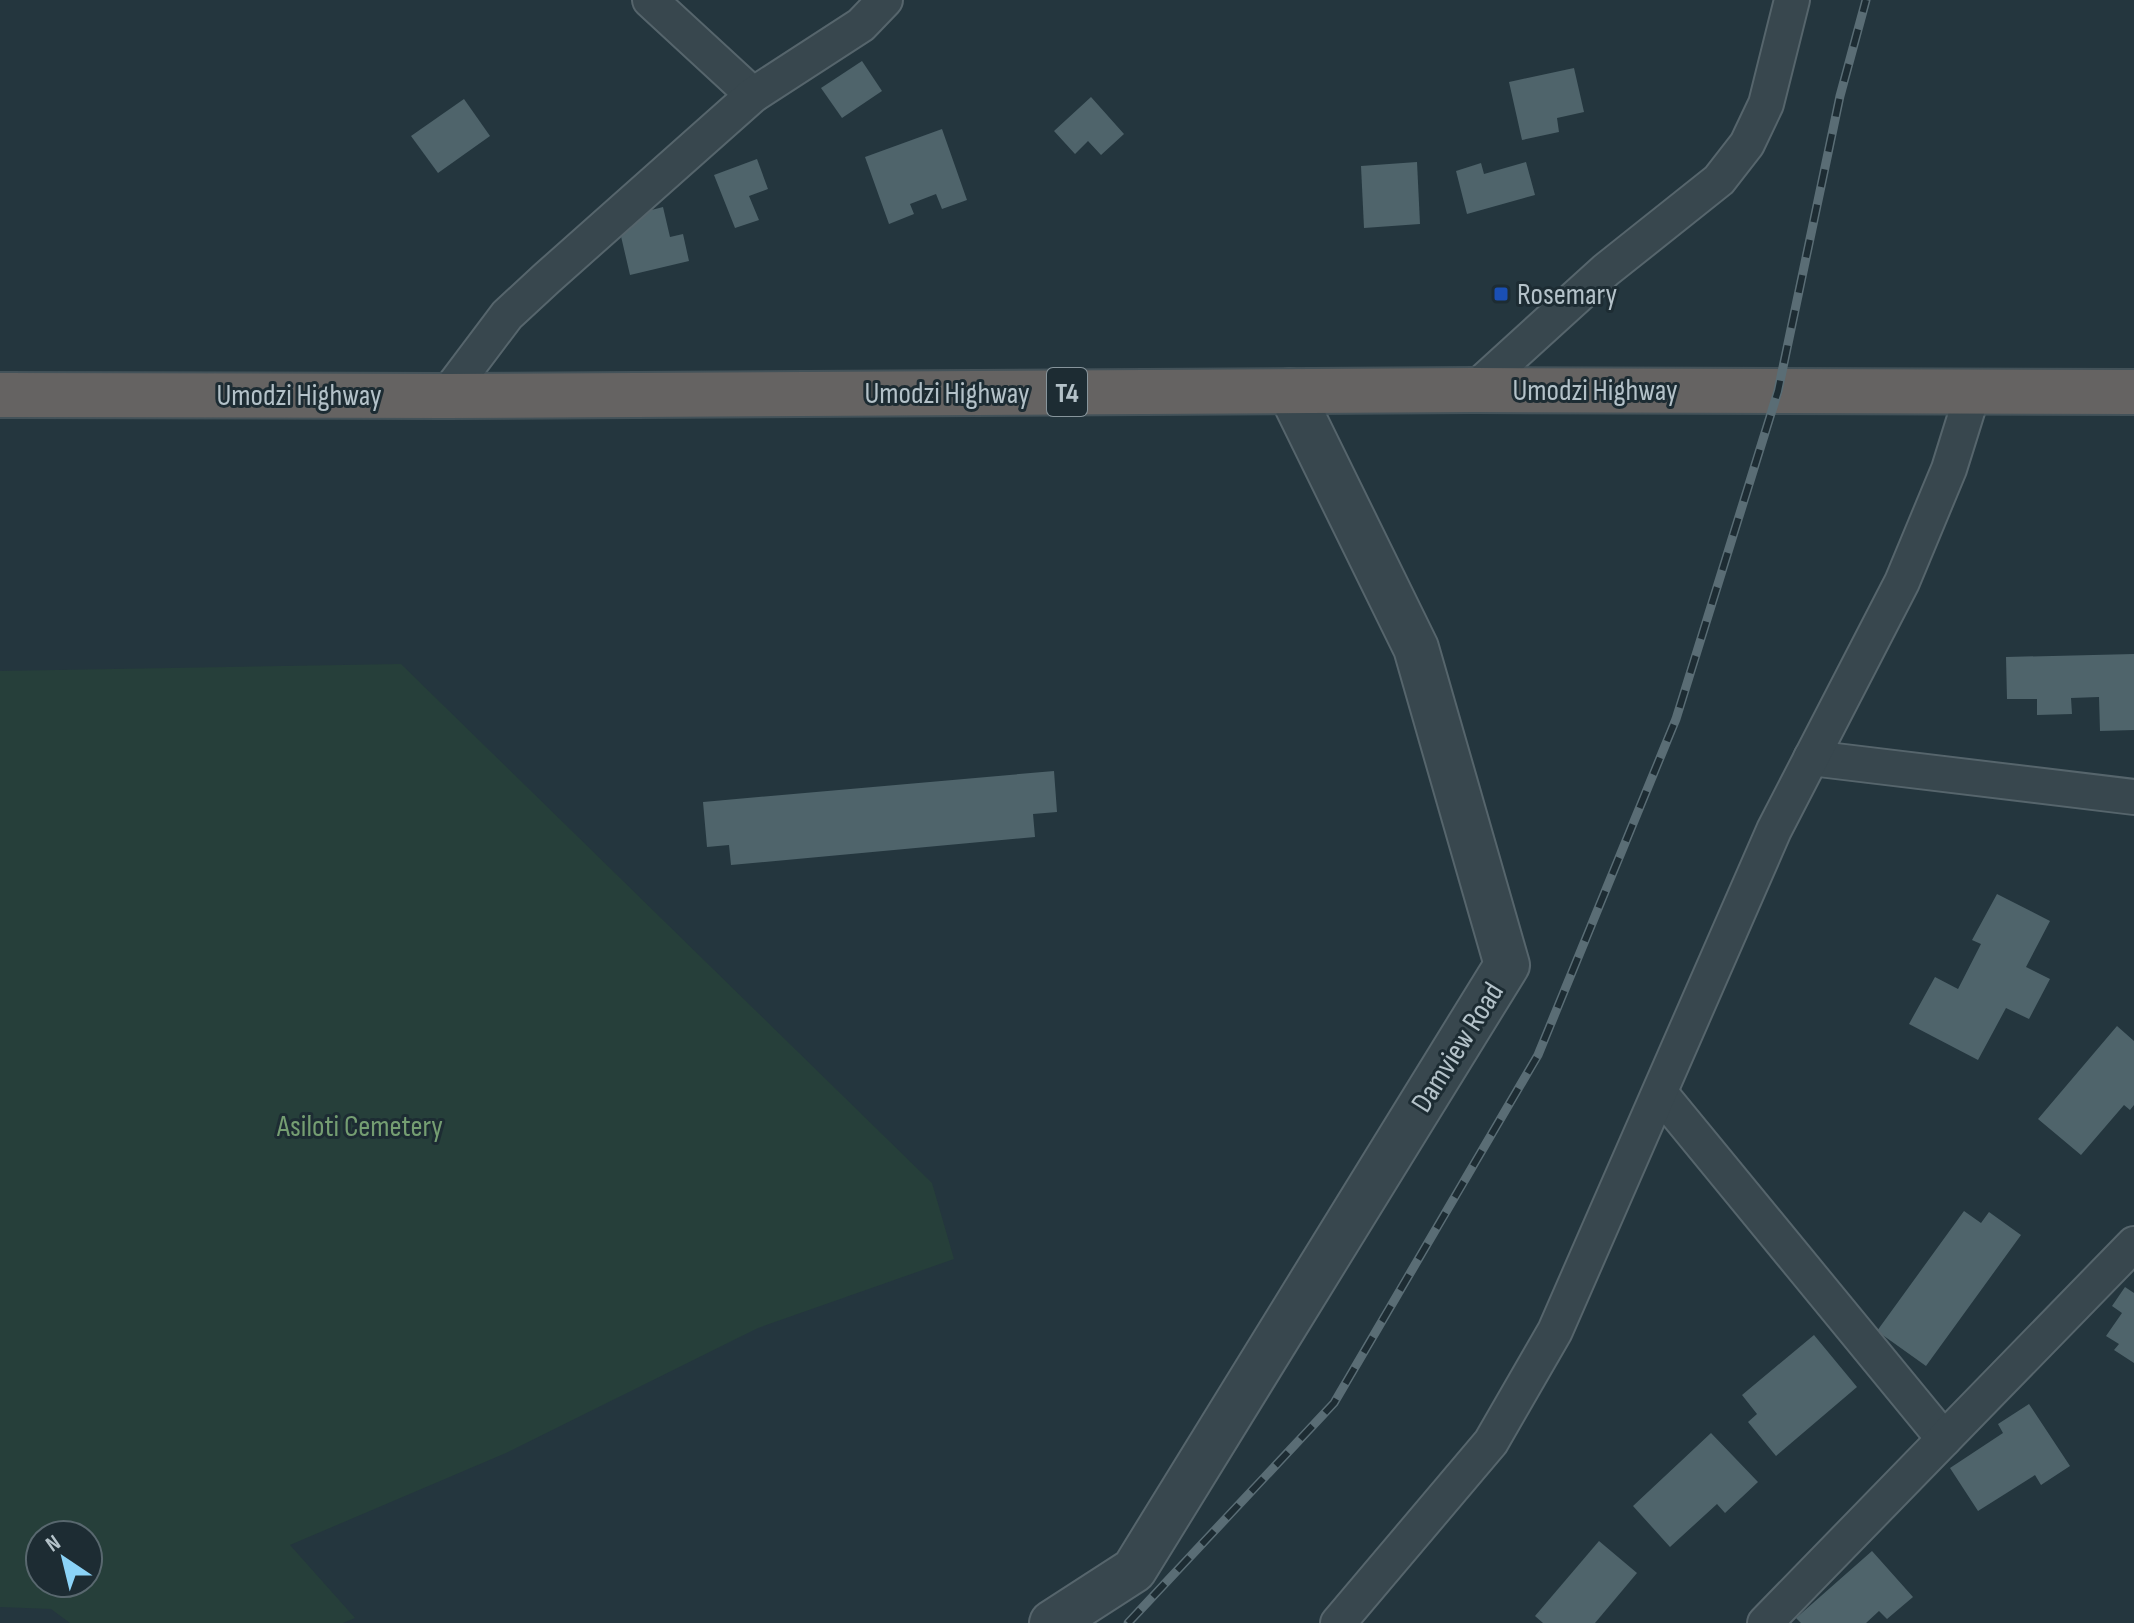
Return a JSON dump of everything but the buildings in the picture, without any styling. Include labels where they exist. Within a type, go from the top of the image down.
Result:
[{"type":"highway","name":"Umodzi Highway","points":[[0,395],[446,396],[1474,390],[2134,392]]},
{"type":"street","points":[[650,0],[753,95]]},
{"type":"street","points":[[446,396],[507,315],[753,95],[861,25],[885,0]]},
{"type":"street","points":[[1474,390],[1606,270],[1719,180],[1747,144],[1766,104],[1792,0]]},
{"type":"street","name":"Damview Road","points":[[1052,1623],[1134,1570],[1507,965],[1416,648],[1290,391]]},
{"type":"street","points":[[1338,1623],[1491,1442],[1555,1331],[1774,830],[1902,582],[1949,469],[1973,392]]},
{"type":"street","points":[[1811,758],[2134,797]]},
{"type":"street","points":[[1660,1093],[1944,1439]]},
{"type":"street","points":[[1765,1623],[2134,1244]]},
{"type":"green space","name":"Asiloti Cemetery","points":[[401,664],[932,1183],[954,1259],[758,1328],[506,1453],[290,1545],[355,1618],[343,1623],[70,1623],[51,1609],[0,1607],[0,671]]},
{"type":"railway","points":[[1128,1623],[1334,1403],[1538,1055],[1676,719],[1778,391],[1840,96],[1866,0]]},
{"type":"place","name":"Rosemary","points":[[1501,294]]}]
